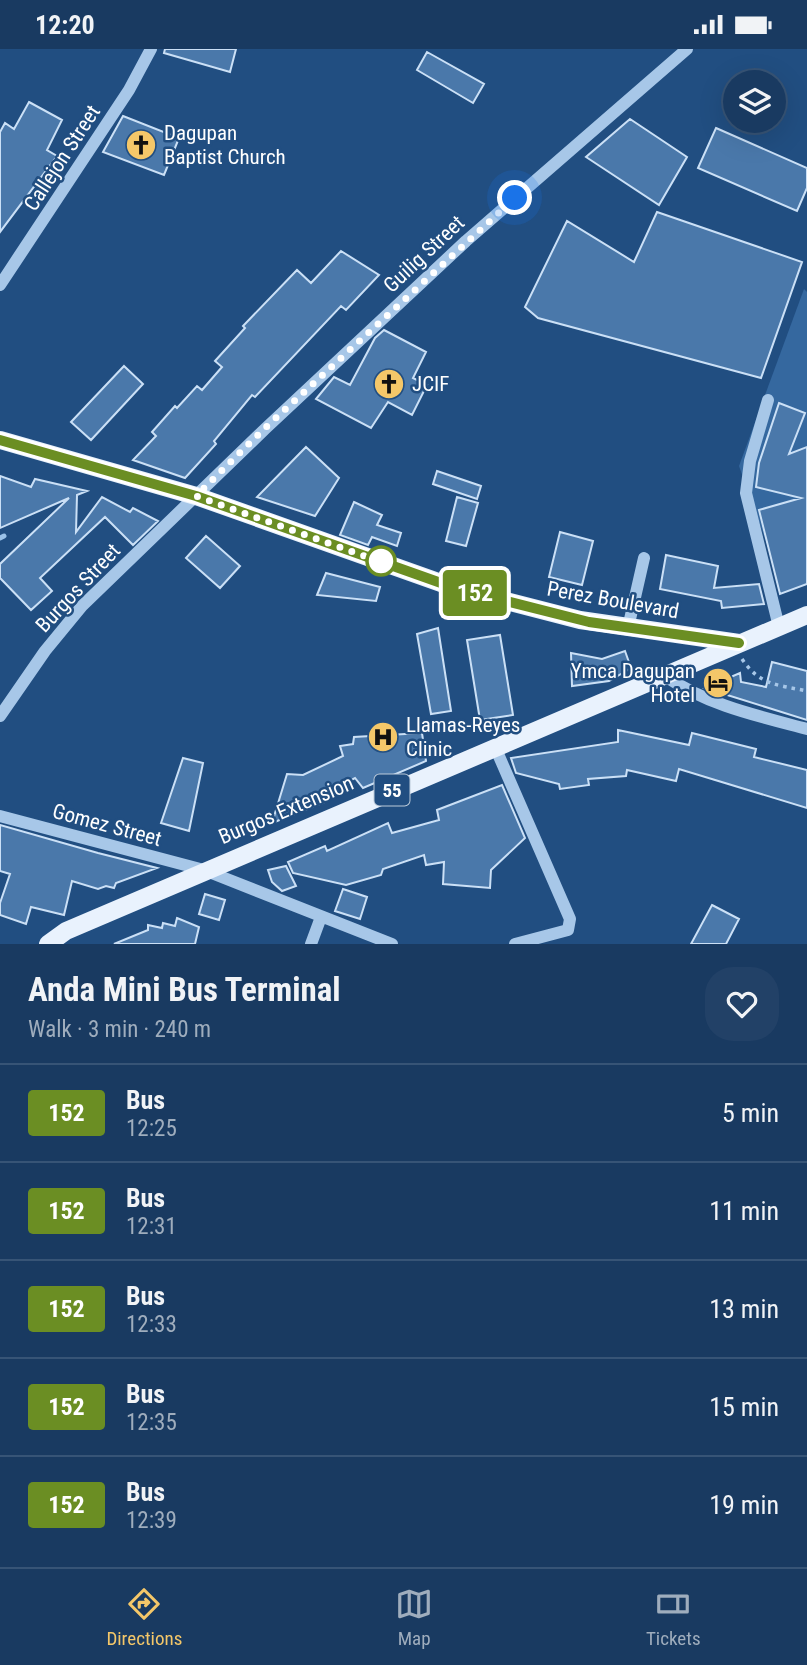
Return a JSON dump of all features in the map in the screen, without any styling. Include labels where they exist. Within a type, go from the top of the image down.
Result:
[{"type":"main road","name":"Perez Boulevard","points":[[0,440],[196,496],[441,583],[558,615],[736,644]]},
{"type":"main road","name":"55","points":[[736,644],[807,615]]},
{"type":"main road","name":"Burgos Extension","points":[[48,944],[66,931],[204,870],[736,644]]},
{"type":"street","name":"Callejon Street","points":[[0,285],[122,101],[150,49]]},
{"type":"street","name":"Guilig Street","points":[[196,496],[466,241],[687,49]]},
{"type":"street","points":[[768,400],[750,461],[746,493],[779,627]]},
{"type":"street","name":"Burgos Street","points":[[0,716],[45,651],[82,606],[196,496]]},
{"type":"street","points":[[628,628],[644,558]]},
{"type":"street","points":[[665,676],[684,689],[725,706],[807,729]]},
{"type":"street","points":[[495,747],[570,919],[568,930],[514,944]]},
{"type":"street","name":"Gomez Street","points":[[0,816],[204,870],[391,944]]},
{"type":"street","points":[[311,944],[321,917]]},
{"type":"path","points":[[736,644],[752,674],[769,683],[807,691]]},
{"type":"shaded area","points":[[804,289],[807,292],[807,548],[773,561],[739,466]]},
{"type":"building","points":[[165,49],[236,49],[230,72],[164,53]]},
{"type":"building","points":[[427,52],[484,84],[473,103],[417,70]]},
{"type":"building","points":[[29,102],[62,120],[47,150],[57,156],[0,232],[0,132],[5,123],[14,129]]},
{"type":"building","name":"Dagupan Baptist Church","points":[[123,116],[179,138],[164,175],[103,152]]},
{"type":"building","points":[[630,119],[687,157],[659,205],[586,157]]},
{"type":"building","points":[[716,128],[807,168],[807,188],[797,211],[698,168]]},
{"type":"building","points":[[657,212],[802,262],[761,378],[538,318],[525,307],[567,221],[634,262]]},
{"type":"building","points":[[341,251],[379,275],[346,310],[341,306],[255,397],[252,395],[214,441],[216,444],[185,478],[133,460],[156,436],[152,432],[175,406],[177,408],[197,386],[202,390],[222,367],[215,361],[245,328],[243,326],[297,270],[311,283]]},
{"type":"building","points":[[384,330],[426,352],[413,378],[427,385],[412,415],[388,402],[371,428],[316,399],[334,377],[350,385],[375,338]]},
{"type":"building","points":[[124,366],[143,384],[91,440],[71,422]]},
{"type":"building","points":[[779,403],[805,413],[789,454],[807,447],[807,584],[780,594],[759,510],[801,498],[756,487],[759,463]]},
{"type":"building","points":[[306,447],[339,478],[315,516],[257,497]]},
{"type":"building","points":[[437,471],[481,486],[477,499],[433,484]]},
{"type":"building","points":[[0,476],[31,487],[35,479],[87,491],[77,495],[76,532],[102,497],[130,512],[133,508],[158,521],[133,545],[105,517],[40,578],[52,591],[31,610],[0,578],[0,564],[69,498],[0,528]]},
{"type":"building","points":[[457,497],[478,503],[466,546],[446,541]]},
{"type":"building","points":[[354,502],[382,515],[377,525],[401,533],[397,546],[372,537],[368,545],[340,535]]},
{"type":"building","points":[[560,532],[593,541],[582,585],[549,577]]},
{"type":"building","points":[[206,536],[240,566],[220,588],[186,558]]},
{"type":"building","points":[[666,555],[718,566],[714,588],[759,584],[764,604],[722,608],[721,601],[660,589]]},
{"type":"building","points":[[326,573],[380,587],[376,601],[317,595]]},
{"type":"building","points":[[438,628],[451,711],[431,714],[417,634]]},
{"type":"building","points":[[500,635],[513,715],[480,720],[467,640]]},
{"type":"building","points":[[625,651],[631,668],[609,681],[572,686],[571,653],[602,659]]},
{"type":"building","points":[[772,662],[807,671],[807,720],[705,688],[740,673],[741,682],[766,687]]},
{"type":"building","points":[[618,730],[689,745],[692,733],[756,749],[754,757],[807,770],[807,808],[679,769],[676,781],[627,770],[626,776],[588,779],[589,785],[560,789],[559,784],[516,773],[511,758],[618,742]]},
{"type":"building","points":[[422,733],[426,761],[363,788],[355,778],[321,796],[323,803],[272,823],[287,774],[303,775],[343,756],[340,746],[353,744],[354,737]]},
{"type":"building","points":[[183,758],[203,763],[189,831],[161,823]]},
{"type":"building","points":[[502,785],[525,838],[491,870],[490,888],[443,884],[444,862],[426,865],[424,855],[383,869],[381,875],[346,885],[293,873],[288,862],[325,846],[327,851],[388,823],[392,833],[439,820],[437,810]]},
{"type":"building","points":[[0,825],[157,868],[116,883],[114,888],[106,886],[98,889],[72,881],[64,915],[31,907],[26,924],[0,915],[0,903],[10,874],[0,871]]},
{"type":"building","points":[[286,866],[296,886],[282,891],[272,882],[268,870]]},
{"type":"building","points":[[343,889],[367,897],[360,919],[335,911]]},
{"type":"building","points":[[205,894],[225,900],[219,920],[199,914]]},
{"type":"building","points":[[712,905],[739,919],[726,944],[691,944]]},
{"type":"building","points":[[177,918],[199,927],[195,944],[114,944],[148,930],[148,925],[162,928],[163,923],[175,926]]},
{"type":"waterway","points":[[0,538],[4,536]]},
{"type":"bus line","name":"152","points":[[0,440],[196,496],[441,583],[502,600],[589,622],[739,643]]},
{"type":"place","name":"Dagupan Baptist Church","points":[[141,145]]},
{"type":"place","name":"JCIF","points":[[389,384]]},
{"type":"place","name":"Ymca Dagupan Hotel","points":[[718,683]]},
{"type":"place","name":"Llamas-Reyes Clinic","points":[[383,737]]},
{"type":"route","points":[[381,561],[390,565],[196,496],[265,428],[515,198]]}]
